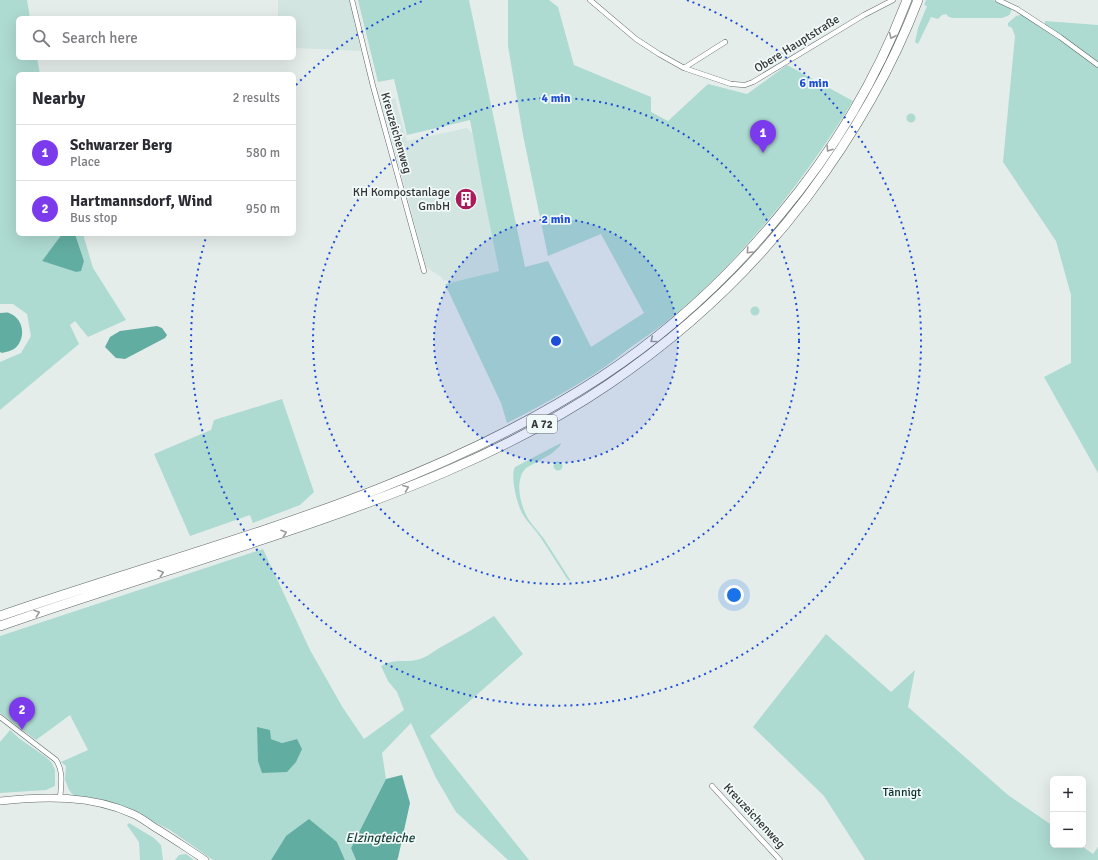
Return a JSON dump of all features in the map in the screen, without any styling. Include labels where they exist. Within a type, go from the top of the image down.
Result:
[{"type":"highway","name":"A 72","points":[[0,616],[250,534],[376,490],[423,471],[502,434],[546,411],[603,376],[645,346],[680,318],[713,288],[764,235],[788,206],[812,175],[856,106],[883,55],[907,0]]},
{"type":"highway","name":"A 72","points":[[0,626],[78,599],[245,546],[378,499],[424,481],[504,444],[540,425],[608,384],[684,327],[718,296],[750,264],[795,212],[819,180],[856,125],[892,59],[918,0]]},
{"type":"main road","points":[[0,801],[35,798],[93,802],[133,814],[205,860]]},
{"type":"street","name":"Kreuzeichenweg","points":[[352,0],[373,86],[424,271]]},
{"type":"street","name":"Obere Hauptstraße","points":[[590,0],[636,39],[659,54],[684,68],[738,85],[749,84],[864,15],[893,0]]},
{"type":"street","points":[[998,0],[1017,9],[1098,64]]},
{"type":"street","points":[[684,68],[725,42]]},
{"type":"street","points":[[0,717],[56,760],[61,770],[60,799]]},
{"type":"street","name":"Kreuzeichenweg","points":[[712,786],[780,860]]},
{"type":"shaded area","points":[[278,0],[350,0],[361,51],[296,48],[296,16],[278,16]]},
{"type":"shaded area","points":[[395,98],[407,141],[467,128],[472,133],[499,271],[449,283],[447,280],[444,281],[441,277],[426,267],[382,102]]},
{"type":"green space","points":[[0,0],[27,0],[30,16],[16,16],[16,60],[37,60],[40,72],[16,72],[16,236],[61,236],[42,261],[76,272],[84,261],[76,236],[84,236],[93,268],[126,320],[88,337],[75,321],[70,325],[79,344],[0,410],[0,362],[21,353],[31,336],[27,314],[13,304],[0,304]]},
{"type":"green space","points":[[358,0],[469,0],[525,267],[548,261],[591,347],[644,313],[601,234],[548,256],[523,135],[508,46],[508,0],[549,0],[558,7],[574,65],[651,97],[651,112],[668,121],[708,84],[747,94],[787,65],[853,101],[835,130],[795,187],[751,240],[703,290],[666,322],[599,371],[551,400],[507,423],[501,403],[445,284],[499,271],[470,120],[407,135],[394,79],[378,82]]},
{"type":"green space","points":[[926,0],[993,0],[1011,8],[1011,12],[1006,17],[1002,18],[953,18],[946,14],[942,15],[938,19],[931,17],[918,44],[915,42],[918,28],[927,6],[924,5]]},
{"type":"green space","points":[[1024,15],[1045,28],[1045,21],[1098,25],[1098,473],[1044,377],[1071,363],[1071,295],[1056,241],[1003,162],[1015,36],[1012,28],[1008,26],[1008,23],[1016,16]]},
{"type":"green space","points":[[909,114],[913,114],[915,118],[913,122],[909,122],[907,120],[907,116]]},
{"type":"green space","points":[[753,307],[757,307],[759,311],[757,315],[753,315],[751,313],[751,309]]},
{"type":"green space","points":[[282,399],[314,492],[300,505],[253,523],[250,515],[190,536],[154,454],[211,430],[214,420]]},
{"type":"green space","points":[[561,443],[560,446],[551,454],[526,468],[522,473],[519,486],[523,508],[529,520],[544,539],[571,581],[568,580],[541,538],[522,513],[516,497],[513,477],[515,467]]},
{"type":"green space","points":[[556,462],[560,462],[562,466],[560,470],[556,470],[554,468],[554,464]]},
{"type":"green space","points":[[263,549],[310,650],[343,708],[364,739],[404,710],[397,692],[388,681],[381,666],[397,661],[410,661],[423,658],[494,616],[523,654],[430,736],[529,860],[508,860],[456,812],[436,778],[411,723],[382,753],[386,779],[351,848],[356,860],[345,860],[337,842],[286,836],[271,860],[213,860],[170,830],[134,812],[111,802],[74,796],[69,790],[65,780],[66,766],[61,762],[88,750],[70,715],[36,740],[0,713],[0,636]],"holes":[[[271,739],[282,743],[297,739],[258,761]]]},
{"type":"green space","name":"Tännigt","points":[[826,634],[891,692],[915,670],[908,707],[1008,795],[1050,824],[1050,848],[1084,848],[1093,854],[1098,847],[1098,860],[865,860],[824,796],[753,727]]},
{"type":"green space","points":[[10,730],[52,763],[55,770],[55,786],[46,790],[0,793],[0,742]]},
{"type":"green space","points":[[129,823],[154,838],[161,845],[163,860],[140,860],[139,842],[127,825]]},
{"type":"green space","points":[[186,854],[194,860],[175,860],[179,855]]},
{"type":"water","points":[[61,236],[76,236],[84,261],[81,271],[76,272],[42,261]]},
{"type":"water","points":[[0,313],[8,313],[14,316],[21,325],[22,330],[21,340],[18,345],[13,350],[2,353],[0,352]]},
{"type":"water","points":[[157,326],[162,328],[167,335],[165,338],[125,359],[116,358],[105,347],[110,337],[120,331]]},
{"type":"water","points":[[257,727],[270,730],[271,739],[282,743],[297,739],[302,749],[296,762],[287,772],[262,773],[258,761]]},
{"type":"water","name":"Elzingteiche","points":[[402,775],[410,803],[397,860],[356,860],[351,848],[386,779]]},
{"type":"water","name":"Elzingteiche","points":[[309,819],[337,842],[345,860],[271,860],[286,836]]},
{"type":"place","name":"Schwarzer Berg","points":[[763,153]]},
{"type":"place","name":"KH Kompostanlage GmbH","points":[[466,199]]},
{"type":"place","name":"Hartmannsdorf, Wind","points":[[22,730]]}]
